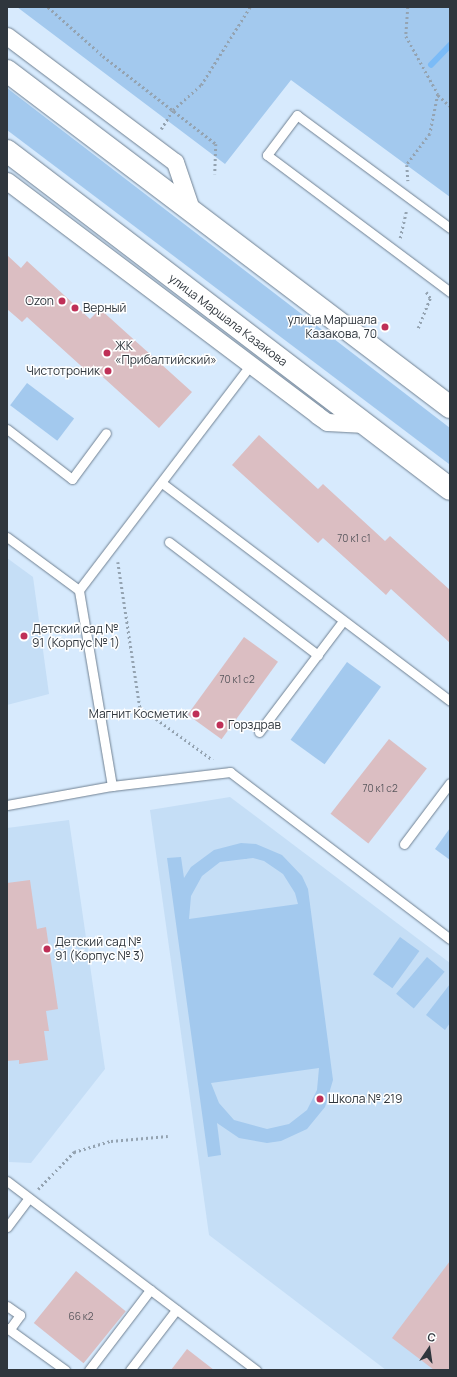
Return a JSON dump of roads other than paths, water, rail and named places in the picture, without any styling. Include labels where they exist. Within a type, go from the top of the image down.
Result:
[{"type":"street","points":[[7,36],[175,162],[192,212]]},
{"type":"street","points":[[7,71],[450,408]]},
{"type":"street","name":"улица Маршала Казакова","points":[[7,152],[450,489]]},
{"type":"street","points":[[7,180],[249,366],[327,422],[364,424]]},
{"type":"lane","points":[[450,228],[297,115],[267,155],[450,292]]},
{"type":"lane","points":[[79,590],[162,484],[249,366]]},
{"type":"lane","points":[[7,429],[72,479],[106,433]]},
{"type":"lane","points":[[162,484],[450,701]]},
{"type":"lane","points":[[7,537],[79,590],[112,786]]},
{"type":"lane","points":[[169,542],[318,655]]},
{"type":"lane","points":[[259,732],[343,621]]},
{"type":"lane","points":[[7,805],[112,786],[230,772],[450,939]]},
{"type":"lane","points":[[404,844],[450,783]]},
{"type":"lane","points":[[7,1181],[256,1370]]},
{"type":"lane","points":[[7,1227],[29,1198]]},
{"type":"lane","points":[[89,1370],[150,1290]]},
{"type":"lane","points":[[7,1306],[20,1315],[8,1328],[65,1370]]},
{"type":"lane","points":[[130,1370],[176,1310]]},
{"type":"waterway","points":[[431,65],[450,45]]},
{"type":"place","name":"Ozon","points":[[62,301]]},
{"type":"place","name":"Верный","points":[[75,308]]},
{"type":"place","name":"улица Маршала Казакова, 70","points":[[385,327]]},
{"type":"place","name":"ЖК «Прибалтийский»","points":[[107,353]]},
{"type":"place","name":"Чистотроник","points":[[108,371]]},
{"type":"place","name":"Детский сад № 91 (Корпус № 1)","points":[[24,636]]},
{"type":"place","name":"Магнит Косметик","points":[[196,714]]},
{"type":"place","name":"Горздрав","points":[[220,725]]},
{"type":"place","name":"Детский сад № 91 (Корпус № 3)","points":[[47,949]]},
{"type":"place","name":"Школа № 219","points":[[320,1099]]}]
